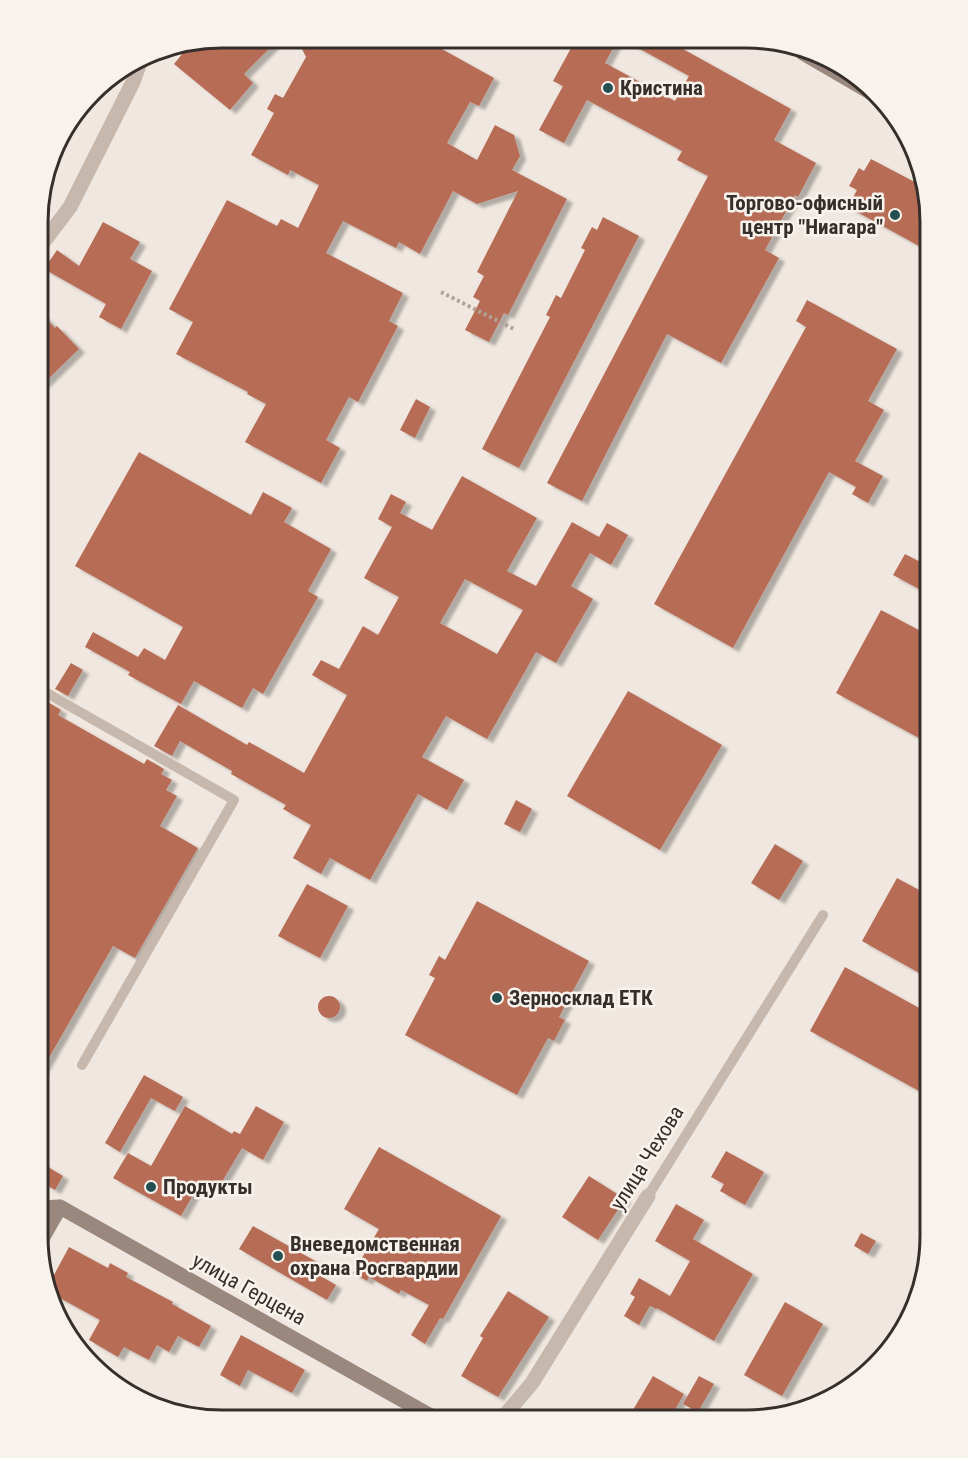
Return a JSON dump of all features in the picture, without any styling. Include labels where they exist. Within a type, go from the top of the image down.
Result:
[{"type":"street","points":[[48,236],[70,207],[137,71]]},
{"type":"street","name":"улица Чехова","points":[[509,1410],[532,1383],[648,1196]]},
{"type":"street","points":[[48,1208],[60,1207]]},
{"type":"street","points":[[48,1228],[60,1207]]},
{"type":"street","name":"улица Герцена","points":[[60,1207],[420,1410]]},
{"type":"lane","points":[[48,694],[234,800],[82,1065]]},
{"type":"lane","name":"улица Чехова","points":[[648,1196],[823,915]]},
{"type":"path","points":[[441,292],[514,329]]},
{"type":"building","points":[[270,48],[244,74],[253,83],[230,110],[174,64],[184,52],[200,49]]},
{"type":"building","points":[[302,48],[440,48],[494,78],[479,106],[470,102],[447,143],[477,160],[495,125],[514,135],[520,156],[512,170],[567,199],[508,315],[504,313],[489,342],[465,330],[480,301],[473,297],[484,276],[477,272],[518,191],[477,204],[453,191],[420,254],[399,242],[396,248],[343,221],[326,253],[403,293],[389,321],[398,326],[358,402],[349,397],[326,440],[340,448],[321,483],[245,442],[266,404],[176,354],[193,322],[169,309],[227,200],[277,226],[281,219],[298,228],[319,185],[290,170],[288,175],[251,155],[274,113],[267,109],[275,94],[283,98],[306,57]]},
{"type":"building","points":[[571,48],[613,48],[605,63],[675,101],[689,76],[638,48],[681,48],[791,109],[774,140],[816,163],[798,197],[795,195],[765,250],[779,258],[721,363],[667,334],[582,501],[547,483],[708,176],[677,160],[682,151],[587,100],[564,143],[539,130],[563,86],[553,81]]},
{"type":"building","name":"Торгово-офисный центр \"Ниагара\"","points":[[871,159],[916,183],[919,200],[920,247],[848,207],[857,190],[849,186],[859,168],[864,171]]},
{"type":"building","points":[[603,217],[639,236],[519,468],[482,449],[550,317],[546,315],[556,295],[561,298],[585,250],[581,248],[592,227],[597,230]]},
{"type":"building","points":[[103,222],[140,242],[130,259],[152,271],[121,329],[99,317],[106,304],[48,271],[48,263],[57,250],[79,266]]},
{"type":"building","points":[[807,300],[897,349],[868,401],[884,410],[855,461],[883,476],[868,503],[852,494],[856,487],[829,472],[733,648],[654,604],[806,327],[796,321]]},
{"type":"building","points":[[48,321],[55,328],[57,326],[79,349],[48,379]]},
{"type":"building","points":[[416,399],[430,407],[415,438],[400,430]]},
{"type":"building","points":[[139,452],[251,515],[263,492],[292,508],[284,522],[331,549],[308,591],[318,597],[263,694],[253,688],[242,708],[194,681],[181,704],[128,675],[130,672],[85,647],[93,632],[138,657],[144,648],[165,660],[183,627],[75,566]]},
{"type":"building","points":[[462,476],[537,518],[507,571],[536,586],[572,522],[599,537],[607,523],[628,535],[611,565],[590,553],[571,586],[593,599],[556,663],[536,652],[487,739],[446,716],[422,757],[464,780],[447,810],[418,794],[370,880],[330,858],[321,874],[293,858],[311,825],[283,809],[286,805],[231,774],[232,771],[180,741],[172,756],[154,746],[178,705],[247,745],[249,742],[304,773],[347,695],[312,675],[321,660],[339,669],[363,626],[378,635],[399,597],[364,578],[392,527],[378,519],[391,494],[406,502],[400,513],[432,530]],"holes":[[[465,579],[523,610],[497,654],[440,623]]]},
{"type":"building","points":[[905,554],[920,562],[920,590],[893,575]]},
{"type":"building","points":[[881,610],[920,631],[920,739],[836,693]]},
{"type":"building","points":[[71,663],[83,670],[68,696],[55,689]]},
{"type":"building","points":[[628,691],[722,745],[660,850],[567,796]]},
{"type":"building","points":[[48,702],[61,710],[58,715],[144,764],[147,759],[164,769],[161,774],[172,780],[166,790],[177,796],[160,826],[198,848],[135,958],[113,946],[48,1060]]},
{"type":"building","points":[[516,800],[532,809],[520,832],[504,824]]},
{"type":"building","points":[[775,844],[803,861],[779,900],[751,883]]},
{"type":"building","points":[[897,878],[920,891],[920,973],[862,941]]},
{"type":"building","points":[[307,884],[348,906],[320,958],[278,936]]},
{"type":"building","name":"Зерносклад ЕТК","points":[[477,901],[589,961],[559,1017],[565,1020],[554,1041],[548,1038],[517,1095],[405,1035],[435,978],[429,975],[439,956],[445,960]]},
{"type":"building","points":[[845,967],[920,1008],[920,1092],[810,1031]]},
{"type":"building","points":[[325,996],[333,996],[340,1003],[340,1011],[333,1018],[325,1018],[318,1011],[318,1003]]},
{"type":"building","points":[[144,1075],[183,1097],[175,1111],[151,1098],[120,1152],[105,1143]]},
{"type":"building","points":[[185,1106],[232,1134],[234,1131],[240,1134],[256,1106],[284,1122],[263,1160],[242,1148],[216,1192],[200,1183],[181,1216],[113,1178],[128,1153],[151,1166]]},
{"type":"building","points":[[379,1147],[501,1216],[443,1319],[440,1318],[425,1344],[411,1335],[429,1305],[401,1290],[399,1294],[369,1277],[367,1281],[353,1273],[379,1229],[344,1209]]},
{"type":"building","points":[[726,1151],[764,1172],[745,1205],[720,1191],[724,1184],[711,1177]]},
{"type":"building","points":[[48,1167],[63,1176],[55,1190],[48,1186]]},
{"type":"building","points":[[589,1176],[625,1199],[598,1240],[562,1217]]},
{"type":"building","points":[[676,1204],[704,1220],[693,1239],[753,1274],[714,1341],[650,1306],[639,1325],[624,1316],[635,1297],[630,1294],[639,1278],[670,1296],[690,1261],[655,1241]]},
{"type":"building","name":"Вневедомственная охрана Росгвардии","points":[[253,1226],[317,1262],[312,1271],[336,1285],[327,1300],[239,1249]]},
{"type":"building","points":[[861,1233],[876,1241],[868,1254],[854,1246]]},
{"type":"building","points":[[69,1247],[108,1268],[110,1263],[128,1273],[126,1277],[173,1302],[172,1304],[211,1326],[199,1347],[178,1336],[169,1352],[157,1345],[149,1360],[124,1347],[118,1357],[89,1340],[100,1320],[60,1298],[53,1277]]},
{"type":"building","points":[[508,1291],[549,1317],[498,1397],[461,1376],[483,1338],[480,1336]]},
{"type":"building","points":[[785,1302],[823,1324],[782,1396],[744,1375]]},
{"type":"building","points":[[241,1335],[305,1370],[292,1393],[248,1370],[240,1386],[220,1375]]},
{"type":"building","points":[[653,1376],[684,1394],[675,1410],[633,1410]]},
{"type":"building","points":[[699,1376],[714,1384],[699,1410],[683,1404]]},
{"type":"place","name":"Кристина","points":[[608,88]]},
{"type":"place","name":"Торгово-офисный центр \"Ниагара\"","points":[[895,215]]},
{"type":"place","name":"Зерносклад ЕТК","points":[[497,998]]},
{"type":"place","name":"Продукты","points":[[151,1187]]},
{"type":"place","name":"Вневедомственная охрана Росгвардии","points":[[278,1256]]}]
